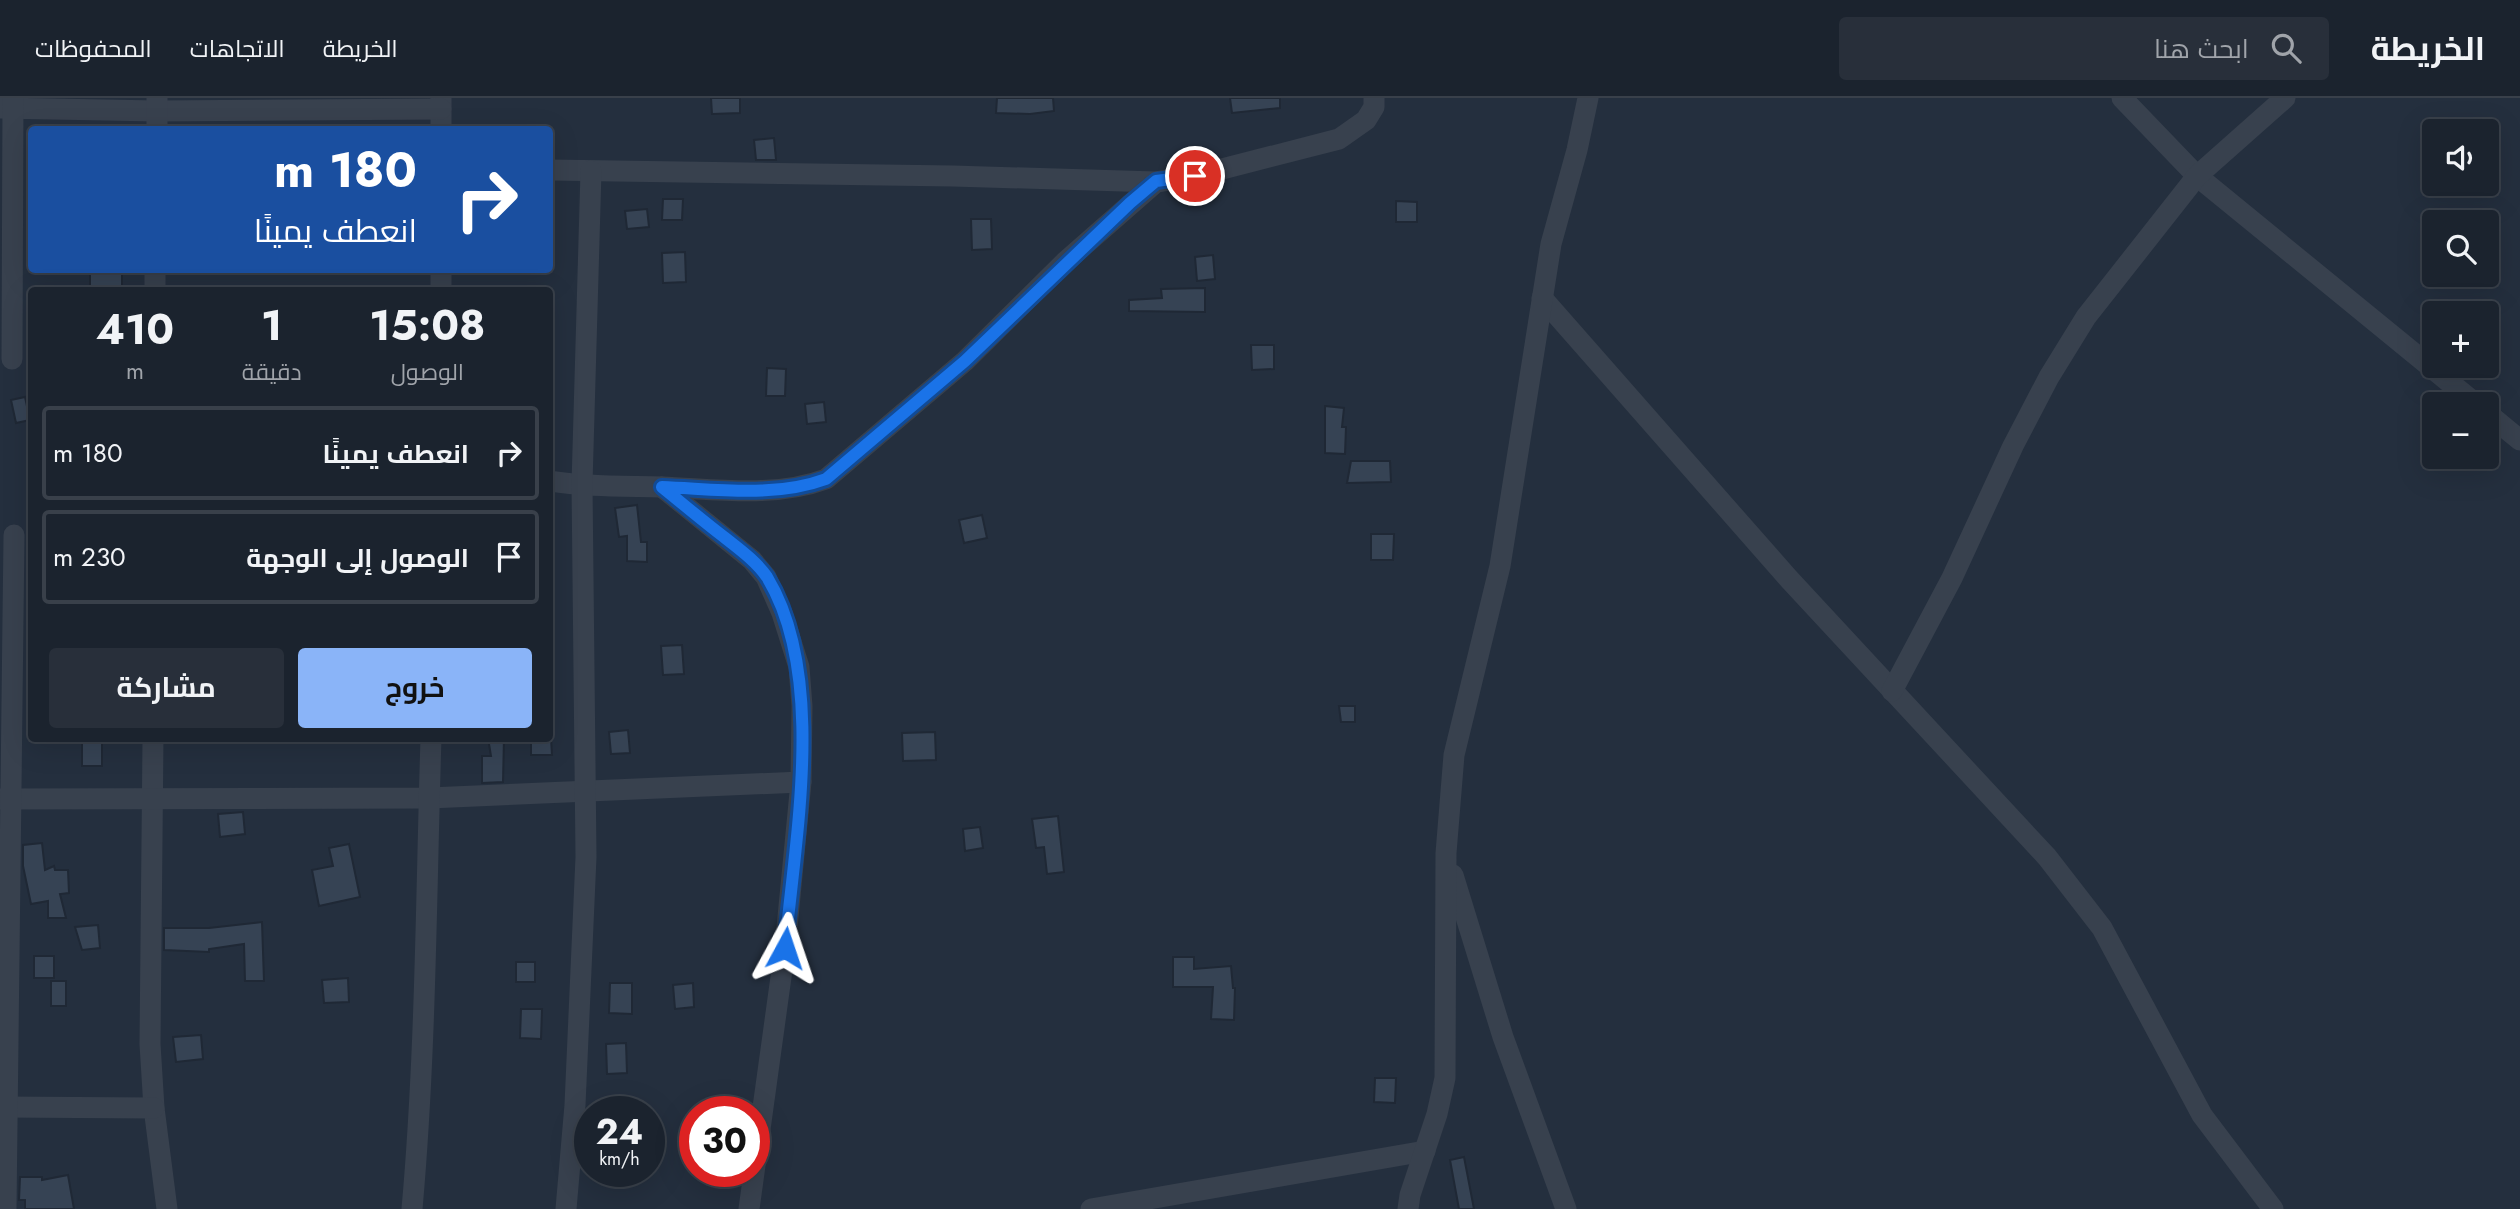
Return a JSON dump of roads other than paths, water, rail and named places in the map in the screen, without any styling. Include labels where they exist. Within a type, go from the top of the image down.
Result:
[{"type":"street","points":[[553,170],[1156,181],[1195,176],[1339,139],[1366,120],[1374,107],[1374,98]]},
{"type":"street","points":[[1408,1209],[1437,1114],[1445,1077],[1446,853],[1454,755],[1500,566],[1551,244],[1577,150],[1588,98]]},
{"type":"street","points":[[2122,98],[2197,176],[2461,392]]},
{"type":"street","points":[[1892,691],[1952,578],[2013,446],[2049,377],[2086,317],[2197,176],[2286,98]]},
{"type":"street","points":[[15,359],[9,105],[157,113],[441,112]]},
{"type":"street","points":[[566,1209],[575,1105],[586,857],[582,484],[591,171]]},
{"type":"street","points":[[553,481],[769,491],[803,487],[826,479],[965,361],[1065,262],[1156,181]]},
{"type":"street","points":[[1542,298],[1788,579],[2047,857],[2102,928],[2202,1115],[2273,1209]]},
{"type":"street","points":[[2499,423],[2520,440]]},
{"type":"street","points":[[662,487],[752,560],[766,577],[782,612],[799,667],[802,706],[801,782],[785,948],[749,1209]]},
{"type":"street","points":[[6,1209],[6,799],[15,535]]},
{"type":"street","points":[[153,742],[150,1044],[154,1108],[167,1209]]},
{"type":"street","points":[[412,1209],[425,1034],[431,742]]},
{"type":"street","points":[[6,799],[429,798],[801,782]]},
{"type":"street","points":[[1446,853],[1503,1037],[1566,1209]]},
{"type":"street","points":[[4,1107],[154,1108]]},
{"type":"street","points":[[1090,1209],[1425,1152]]}]
